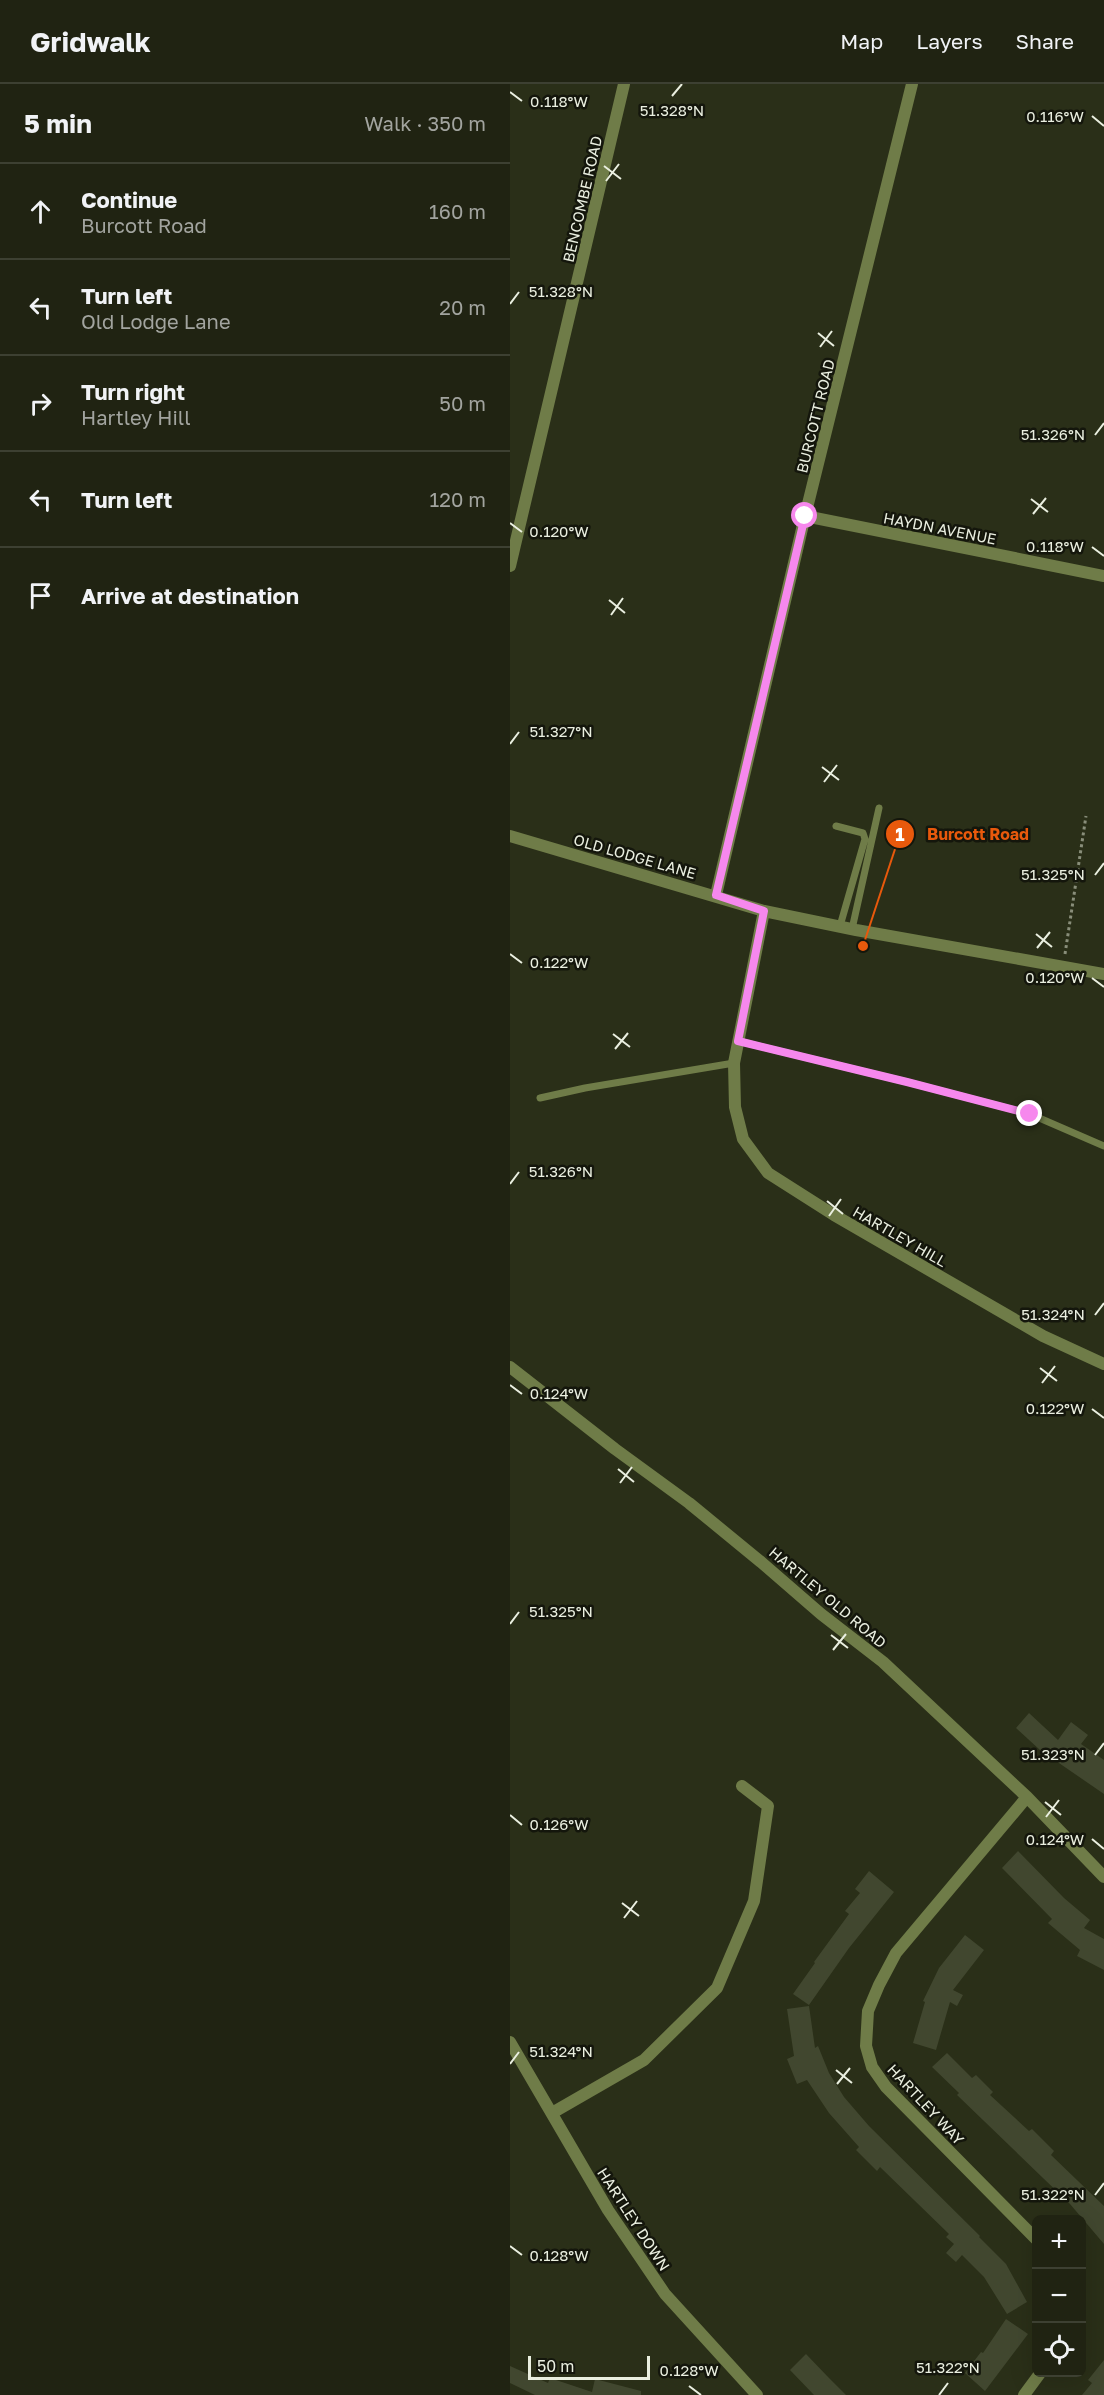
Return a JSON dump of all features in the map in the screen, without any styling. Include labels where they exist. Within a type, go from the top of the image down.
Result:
[{"type":"street","name":"BENCOMBE ROAD","points":[[510,566],[624,84]]},
{"type":"street","name":"BURCOTT ROAD","points":[[716,895],[805,516],[912,84]]},
{"type":"street","name":"HAYDN AVENUE","points":[[805,516],[1104,576]]},
{"type":"street","name":"OLD LODGE LANE","points":[[510,836],[764,911],[1104,974]]},
{"type":"street","name":"HARTLEY HILL","points":[[764,911],[734,1063],[735,1107],[743,1139],[768,1173],[834,1215],[1043,1336],[1104,1364]]},
{"type":"street","name":"HARTLEY OLD ROAD","points":[[510,1367],[698,1511],[821,1614],[883,1662],[1028,1797],[1104,1876]]},
{"type":"street","points":[[552,2113],[644,2060],[717,1988],[754,1901],[768,1806],[742,1786]]},
{"type":"street","name":"HARTLEY WAY","points":[[1028,1797],[896,1953],[868,2012],[866,2046],[872,2067],[886,2087],[1032,2235]]},
{"type":"street","name":"HARTLEY DOWN","points":[[510,2042],[608,2210],[665,2294],[757,2395]]},
{"type":"street","points":[[1024,2395],[1038,2377]]},
{"type":"lane","points":[[846,928],[879,808]]},
{"type":"lane","points":[[836,826],[863,834],[865,839],[846,928]]},
{"type":"lane","points":[[738,1041],[1030,1114],[1104,1146]]},
{"type":"lane","points":[[540,1098],[585,1088],[734,1063]]},
{"type":"path","points":[[1063,967],[1086,816]]},
{"type":"building","points":[[1029,1713],[1058,1740],[1071,1722],[1088,1735],[1081,1744],[1104,1760],[1104,1794],[1040,1750],[1016,1728]]},
{"type":"building","points":[[1018,1851],[1064,1898],[1090,1920],[1084,1928],[1104,1939],[1104,1970],[1077,1956],[1080,1950],[1048,1923],[1052,1919],[1002,1868]]},
{"type":"building","points":[[869,1871],[894,1892],[849,1948],[809,2005],[793,1994],[849,1914],[845,1911],[860,1893],[855,1889]]},
{"type":"building","points":[[965,1935],[984,1950],[953,1990],[963,1995],[957,2006],[950,2002],[936,2050],[913,2043],[925,2002],[923,2001],[939,1968]]},
{"type":"building","points":[[809,2006],[815,2048],[818,2046],[829,2073],[844,2097],[869,2126],[1006,2264],[1027,2302],[1007,2314],[984,2277],[962,2255],[956,2262],[946,2253],[954,2244],[946,2237],[949,2234],[880,2167],[877,2171],[856,2150],[859,2147],[829,2113],[807,2080],[797,2084],[787,2059],[794,2056],[787,2009]]},
{"type":"building","points":[[947,2053],[972,2078],[976,2075],[993,2092],[990,2095],[1029,2131],[1032,2129],[1054,2151],[1051,2155],[1104,2206],[1104,2244],[1086,2223],[1086,2215],[1079,2215],[957,2095],[959,2093],[932,2067]]},
{"type":"building","points":[[1006,2319],[1028,2334],[985,2391],[965,2373],[981,2352],[983,2353]]},
{"type":"building","points":[[806,2354],[846,2395],[814,2395],[790,2370]]},
{"type":"building","points":[[1104,2360],[1104,2395],[1082,2395],[1092,2383],[1088,2380]]},
{"type":"building","points":[[510,2366],[548,2383],[550,2378],[592,2392],[595,2379],[641,2391],[641,2395],[535,2395],[510,2383]]},
{"type":"place","name":"Burcott Road","points":[[863,946]]},
{"type":"route","points":[[805,516],[716,895],[764,911],[738,1041],[1030,1114]]}]
